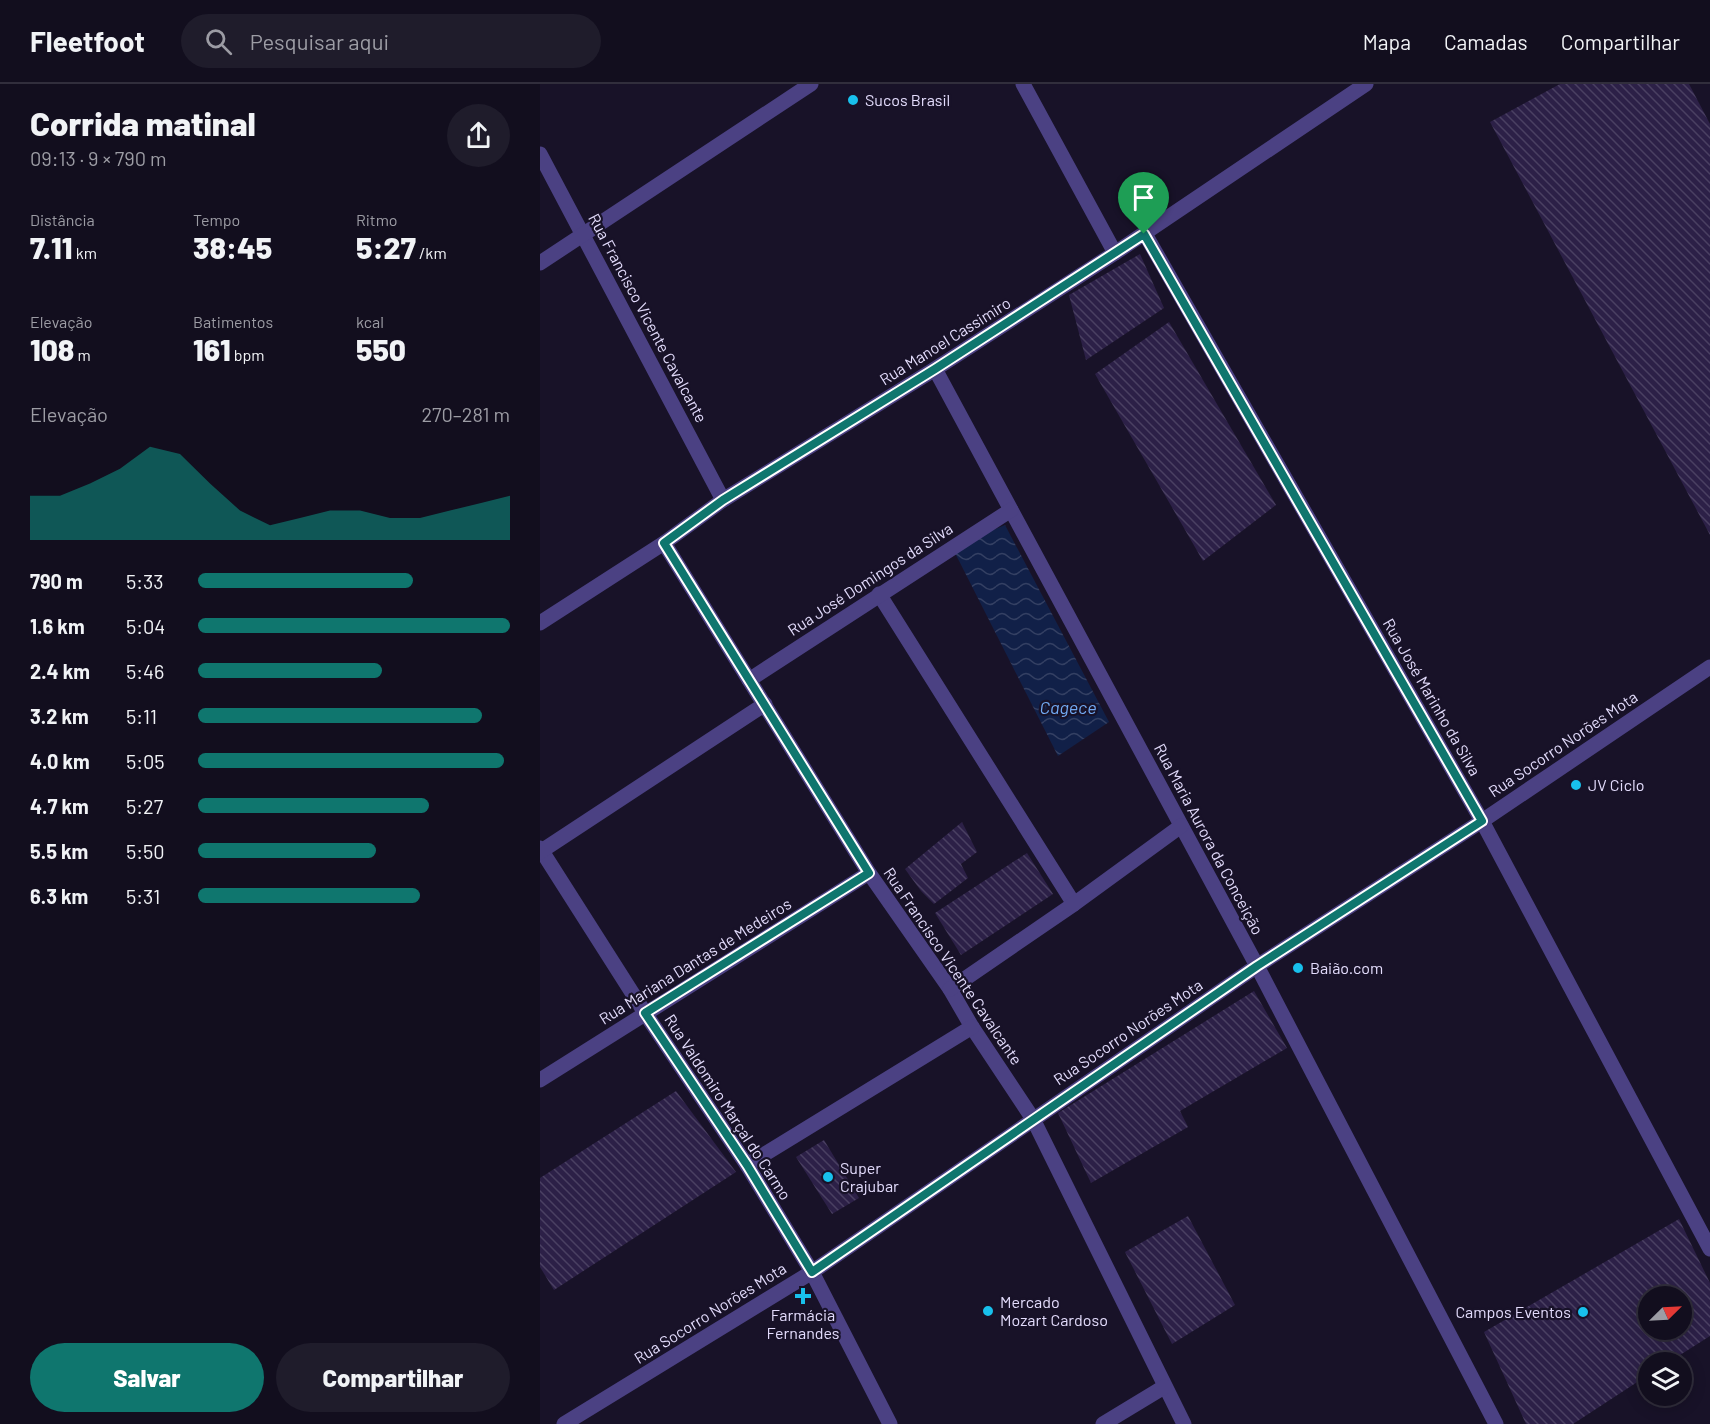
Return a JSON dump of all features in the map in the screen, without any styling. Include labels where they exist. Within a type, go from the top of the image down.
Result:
[{"type":"street","points":[[540,263],[811,84]]},
{"type":"street","points":[[1023,84],[1115,254]]},
{"type":"street","name":"Rua Manoel Cassimiro","points":[[540,624],[664,543],[723,500],[1115,254],[1366,84]]},
{"type":"street","name":"Rua Francisco Vicente Cavalcante","points":[[540,153],[723,500]]},
{"type":"street","name":"Rua José Marinho da Silva","points":[[1144,234],[1482,821],[1710,1249]]},
{"type":"street","name":"Rua Maria Aurora da Conceição","points":[[935,369],[1257,966],[1496,1424]]},
{"type":"street","name":"Rua José Domingos da Silva","points":[[749,680],[1011,510]]},
{"type":"street","name":"Rua Francisco Vicente Cavalcante","points":[[664,543],[869,873],[950,989],[972,1027],[1033,1119],[1184,1424]]},
{"type":"street","points":[[879,594],[1074,904]]},
{"type":"street","name":"Rua Socorro Norões Mota","points":[[564,1424],[812,1272],[1257,966],[1482,821],[1710,667]]},
{"type":"street","points":[[541,850],[765,704]]},
{"type":"street","points":[[950,989],[1074,904],[1181,826]]},
{"type":"street","name":"Rua Valdomiro Marçal do Carmo","points":[[541,850],[645,1013],[747,1165],[812,1272],[890,1424]]},
{"type":"street","name":"Rua Mariana Dantas de Medeiros","points":[[540,1080],[869,873]]},
{"type":"street","points":[[747,1165],[972,1027]]},
{"type":"street","points":[[1103,1424],[1164,1387]]},
{"type":"water","name":"Cagece","points":[[1005,525],[1109,722],[1058,756],[952,547]]},
{"type":"building","points":[[1560,84],[1689,84],[1710,124],[1710,535],[1490,122]]},
{"type":"building","points":[[1140,254],[1164,308],[1086,360],[1069,295]]},
{"type":"building","points":[[1169,322],[1276,505],[1203,561],[1095,374]]},
{"type":"building","points":[[962,822],[977,852],[961,864],[968,878],[934,904],[905,869]]},
{"type":"building","points":[[1027,853],[1053,894],[961,955],[935,913]]},
{"type":"building","points":[[1254,991],[1287,1048],[1180,1111],[1188,1127],[1091,1183],[1058,1113]]},
{"type":"building","points":[[676,1091],[736,1172],[554,1290],[540,1267],[540,1178]]},
{"type":"building","name":"Super Crajubar","points":[[824,1140],[859,1198],[832,1214],[796,1157]]},
{"type":"building","points":[[1188,1216],[1235,1305],[1172,1344],[1125,1252]]},
{"type":"building","name":"Campos Eventos","points":[[1679,1219],[1710,1283],[1710,1336],[1685,1352],[1638,1352],[1638,1382],[1573,1424],[1526,1424],[1484,1332]]},
{"type":"place","name":"Sucos Brasil","points":[[853,100]]},
{"type":"place","name":"JV Ciclo","points":[[1576,785]]},
{"type":"place","name":"Baião.com","points":[[1298,968]]},
{"type":"place","name":"Super Crajubar","points":[[828,1177]]},
{"type":"place","name":"Farmácia Fernandes","points":[[803,1296]]},
{"type":"place","name":"Mercado Mozart Cardoso","points":[[988,1311]]},
{"type":"place","name":"Campos Eventos","points":[[1583,1312]]},
{"type":"route","points":[[1144,234],[1482,821],[1257,966],[812,1272],[747,1165],[645,1013],[869,873],[664,543],[723,500],[935,369],[1144,234]]}]
